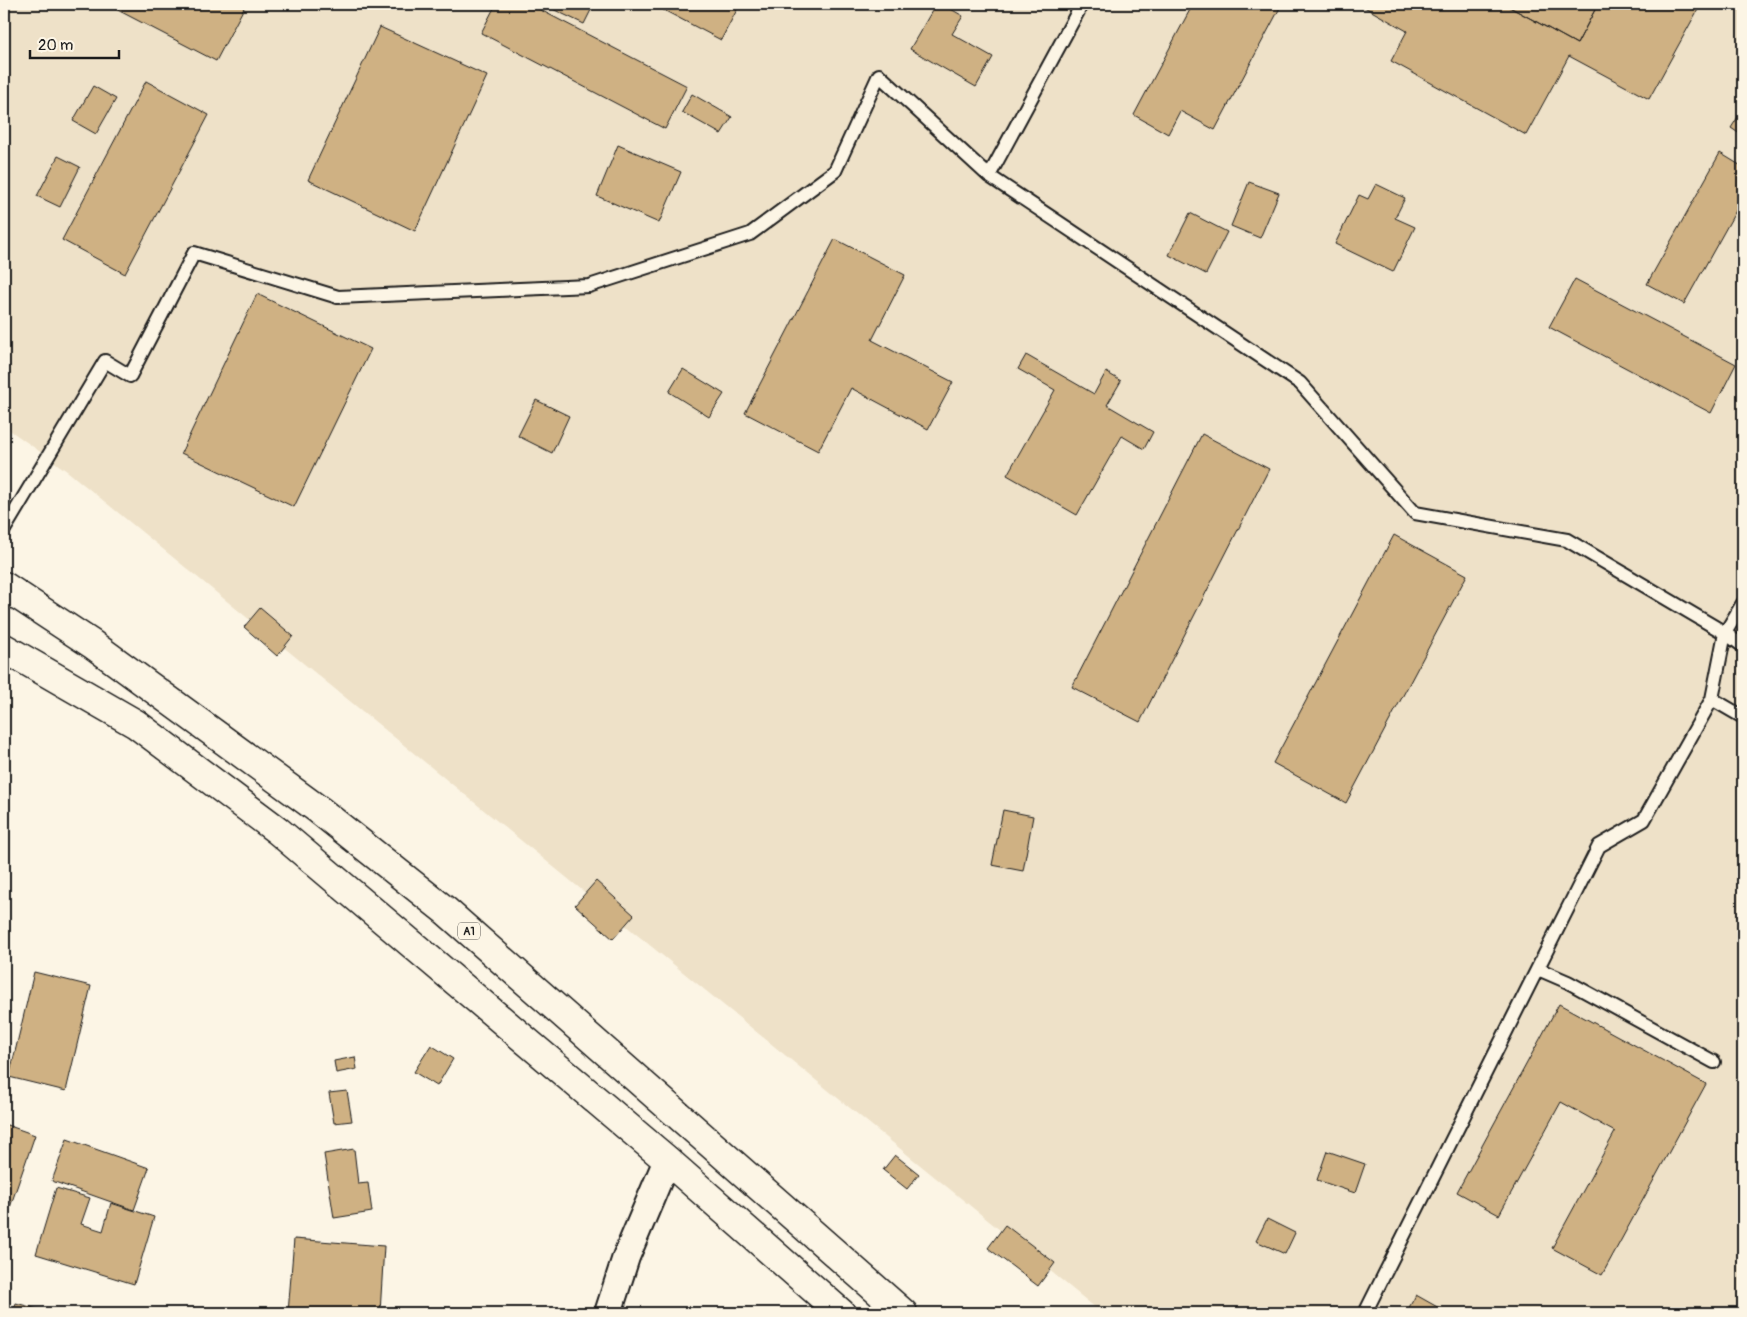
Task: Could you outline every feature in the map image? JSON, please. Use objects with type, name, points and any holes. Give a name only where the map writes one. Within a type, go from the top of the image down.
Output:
[{"type":"highway","name":"A1","points":[[4,586],[92,644],[319,810],[438,905],[903,1313]]},
{"type":"highway","points":[[4,648],[136,724],[277,830],[667,1160],[841,1313]]},
{"type":"street","points":[[608,1313],[626,1257],[667,1160]]},
{"type":"lane","points":[[989,176],[1082,4]]},
{"type":"lane","points":[[4,530],[105,361],[130,376],[194,253],[338,297],[589,286],[750,234],[835,171],[879,75],[989,176],[1300,383],[1415,513],[1567,540],[1725,632],[1743,646]]},
{"type":"lane","points":[[1365,1313],[1599,846],[1644,820],[1712,699],[1725,632],[1743,603]]},
{"type":"lane","points":[[1712,699],[1743,717]]},
{"type":"lane","points":[[1538,969],[1568,982],[1714,1062]]},
{"type":"shaded area","points":[[4,4],[1743,4],[1743,1313],[1102,1313],[67,471],[4,426]]},
{"type":"building","points":[[106,4],[246,4],[216,61]]},
{"type":"building","points":[[496,4],[529,4],[687,86],[665,129],[481,33]]},
{"type":"building","points":[[542,4],[594,4],[584,24]]},
{"type":"building","points":[[652,4],[740,4],[721,40]]},
{"type":"building","points":[[936,4],[942,4],[963,16],[952,34],[993,57],[976,87],[910,49]]},
{"type":"building","points":[[1193,4],[1282,4],[1215,130],[1180,111],[1168,134],[1134,115]]},
{"type":"building","points":[[1359,4],[1504,4],[1577,44],[1598,4],[1701,4],[1649,99],[1569,56],[1526,135],[1391,61],[1407,31]]},
{"type":"building","points":[[1504,4],[1598,4],[1577,44]]},
{"type":"building","points":[[380,27],[487,76],[415,231],[308,180]]},
{"type":"building","points":[[146,81],[209,115],[125,274],[62,240]]},
{"type":"building","points":[[93,86],[116,99],[96,134],[73,121]]},
{"type":"building","points":[[692,94],[732,117],[721,134],[682,112]]},
{"type":"building","points":[[1743,109],[1743,136],[1731,128]]},
{"type":"building","points":[[618,145],[681,172],[659,223],[597,196]]},
{"type":"building","points":[[1720,153],[1743,167],[1743,198],[1684,304],[1647,284]]},
{"type":"building","points":[[58,156],[80,167],[60,207],[37,196]]},
{"type":"building","points":[[1249,182],[1279,193],[1260,238],[1231,226]]},
{"type":"building","points":[[1376,184],[1405,198],[1395,218],[1415,227],[1393,272],[1335,244],[1359,195],[1368,199]]},
{"type":"building","points":[[1190,213],[1227,232],[1206,274],[1169,255]]},
{"type":"building","points":[[835,239],[905,275],[872,340],[953,382],[928,429],[851,388],[818,451],[745,413]]},
{"type":"building","points":[[1575,279],[1736,364],[1711,413],[1549,327]]},
{"type":"building","points":[[257,294],[371,349],[294,507],[181,453]]},
{"type":"building","points":[[1026,355],[1094,394],[1106,372],[1121,381],[1107,405],[1153,432],[1144,449],[1122,436],[1077,515],[1007,475],[1055,390],[1018,369]]},
{"type":"building","points":[[683,369],[724,394],[709,417],[669,392]]},
{"type":"building","points":[[536,400],[569,416],[552,453],[518,436]]},
{"type":"building","points":[[1202,434],[1269,469],[1140,722],[1072,687]]},
{"type":"building","points":[[1394,535],[1467,575],[1346,803],[1273,763]]},
{"type":"building","points":[[260,608],[293,636],[277,656],[244,627]]},
{"type":"building","points":[[1003,810],[1033,816],[1023,871],[992,865]]},
{"type":"building","points":[[596,881],[634,915],[613,939],[575,905]]},
{"type":"building","points":[[34,972],[91,986],[66,1091],[9,1077]]},
{"type":"building","points":[[1559,1004],[1706,1084],[1602,1275],[1552,1248],[1615,1132],[1561,1102],[1499,1215],[1457,1192]]},
{"type":"building","points":[[431,1045],[453,1059],[437,1086],[414,1072]]},
{"type":"building","points":[[355,1057],[357,1069],[336,1073],[334,1061]]},
{"type":"building","points":[[347,1091],[352,1121],[334,1123],[329,1093]]},
{"type":"building","points":[[4,1124],[35,1135],[7,1216],[4,1215]]},
{"type":"building","points":[[67,1139],[149,1168],[134,1210],[52,1181]]},
{"type":"building","points":[[354,1149],[358,1184],[368,1183],[372,1212],[334,1218],[324,1154]]},
{"type":"building","points":[[1327,1151],[1365,1164],[1355,1193],[1317,1180]]},
{"type":"building","points":[[895,1155],[919,1174],[907,1189],[883,1170]]},
{"type":"building","points":[[56,1188],[90,1198],[81,1224],[103,1231],[111,1203],[154,1217],[134,1284],[36,1254]]},
{"type":"building","points":[[1267,1219],[1295,1233],[1285,1254],[1256,1241]]},
{"type":"building","points":[[1005,1225],[1055,1263],[1038,1286],[988,1248]]},
{"type":"building","points":[[294,1239],[384,1246],[380,1313],[288,1313]]},
{"type":"building","points":[[1416,1295],[1448,1313],[1406,1313]]},
{"type":"building","points":[[16,1303],[52,1313],[13,1313]]},
{"type":"building","points":[[195,1309],[210,1313],[193,1313]]}]
